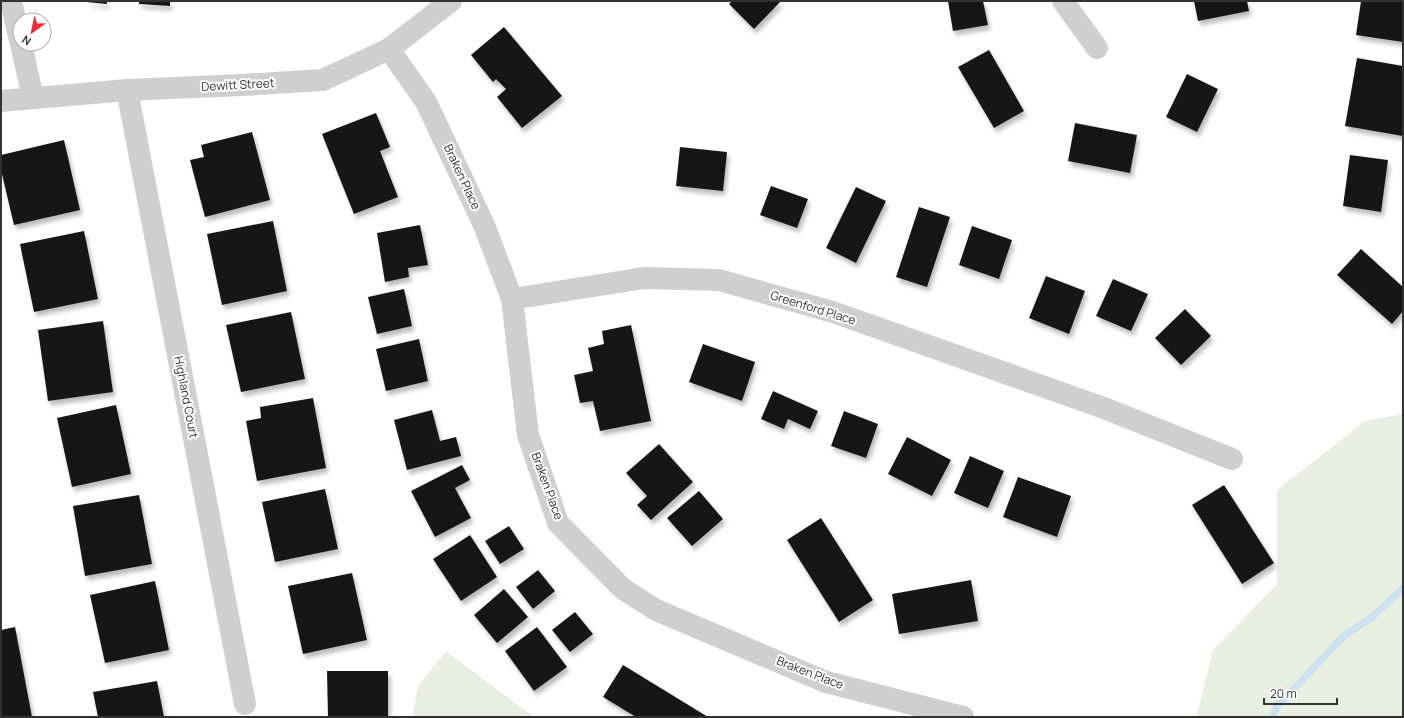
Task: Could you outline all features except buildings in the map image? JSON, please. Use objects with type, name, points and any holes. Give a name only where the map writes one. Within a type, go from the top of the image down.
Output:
[{"type":"street","points":[[11,1],[13,12]]},
{"type":"street","name":"Dewitt Street","points":[[1,101],[127,90],[323,80],[389,49],[452,1]]},
{"type":"street","points":[[1063,1],[1097,48]]},
{"type":"street","name":"Braken Place","points":[[389,49],[426,102],[484,225],[512,299],[528,435],[558,523],[623,589],[656,610],[826,682],[963,717]]},
{"type":"street","points":[[22,52],[33,98]]},
{"type":"street","name":"Highland Court","points":[[127,90],[245,704]]},
{"type":"street","name":"Greenford Place","points":[[512,299],[644,278],[719,280],[833,312],[1104,408],[1232,459]]},
{"type":"green space","points":[[1403,414],[1403,717],[1196,717],[1213,650],[1277,584],[1277,490],[1365,421]]},
{"type":"green space","points":[[446,651],[534,717],[412,717],[418,686]]},
{"type":"waterway","points":[[1272,717],[1277,706],[1345,635],[1371,618],[1403,588]]}]
